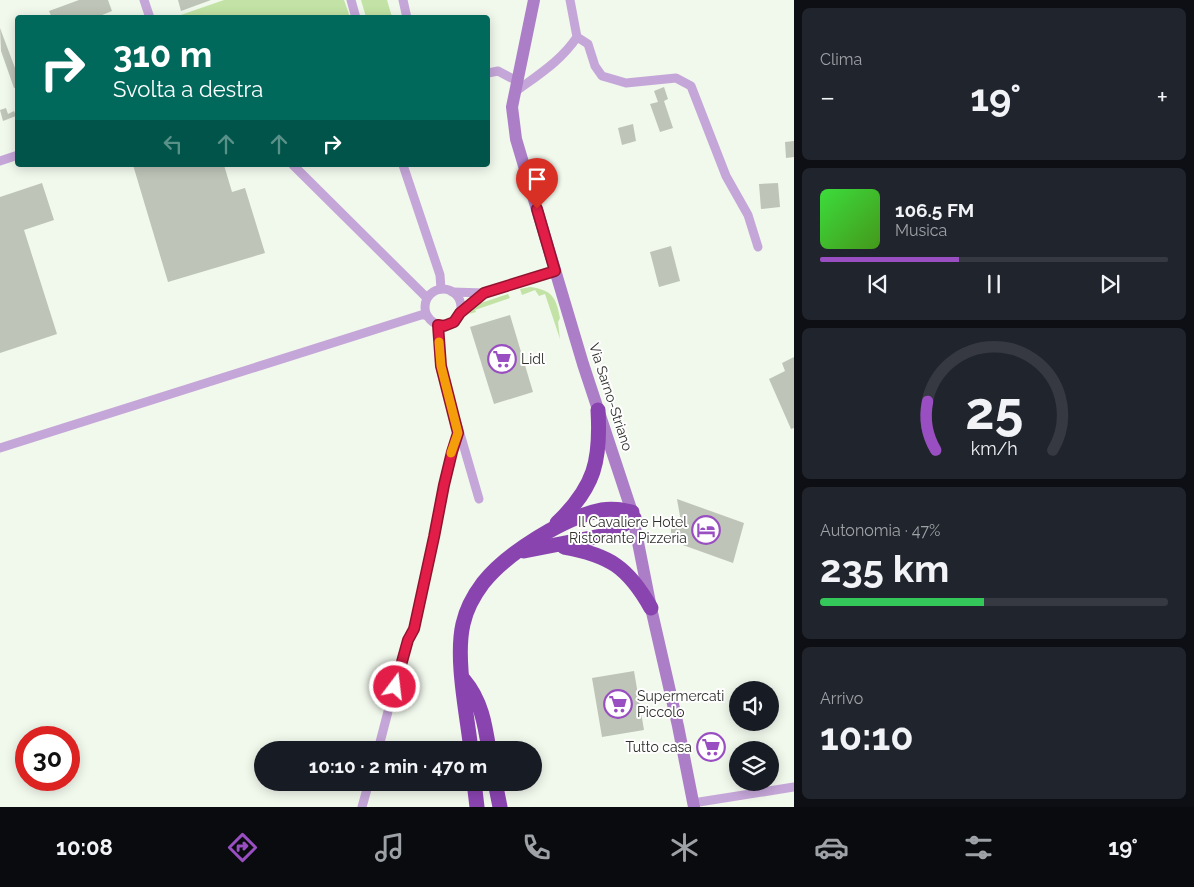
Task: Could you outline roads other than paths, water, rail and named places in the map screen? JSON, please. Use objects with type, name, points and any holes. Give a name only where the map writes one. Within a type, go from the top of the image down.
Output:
[{"type":"highway","points":[[470,741],[462,679],[461,650],[463,625],[470,604],[483,583],[499,566],[548,531],[571,510],[582,495],[591,480],[596,463],[599,429],[598,410]]},
{"type":"highway","points":[[548,531],[581,516],[602,510],[633,515]]},
{"type":"highway","points":[[518,551],[606,535],[633,515]]},
{"type":"highway","points":[[557,545],[603,557],[616,565],[629,575],[642,591],[651,608]]},
{"type":"highway","points":[[462,679],[473,691],[481,710],[487,741]]},
{"type":"highway","points":[[475,791],[478,807]]},
{"type":"highway","points":[[497,791],[500,807]]},
{"type":"main road","name":"Via Sarno-Striano","points":[[534,0],[512,107],[516,139],[598,410],[633,515],[693,805]]},
{"type":"street","points":[[144,0],[149,15]]},
{"type":"street","points":[[351,0],[355,15]]},
{"type":"street","points":[[403,0],[406,15]]},
{"type":"street","points":[[490,73],[498,71],[516,86],[553,65],[569,49],[577,37],[570,0]]},
{"type":"street","points":[[577,37],[588,44],[595,66],[602,76],[626,83],[676,78],[691,86],[726,176],[748,216],[758,247]]},
{"type":"street","points":[[0,161],[15,156]]},
{"type":"street","points":[[295,167],[427,298]]},
{"type":"street","points":[[404,167],[440,275],[441,289]]},
{"type":"street","points":[[484,293],[449,325],[438,325],[426,315],[425,304],[427,298],[441,289],[452,292],[484,293],[555,271]]},
{"type":"street","points":[[452,292],[460,301],[460,313]]},
{"type":"street","points":[[0,448],[420,315],[426,315]]},
{"type":"street","points":[[438,325],[441,366],[458,433],[479,498]]},
{"type":"street","points":[[380,741],[404,654],[414,629],[444,485],[458,433]]},
{"type":"street","points":[[693,805],[794,787]]},
{"type":"street","points":[[362,807],[366,791]]},
{"type":"place","name":"Lidl","points":[[502,359]]},
{"type":"place","name":"Il Cavaliere Hotel Ristorante Pizzeria","points":[[706,530]]},
{"type":"place","name":"Supermercati Piccolo","points":[[618,704]]},
{"type":"place","name":"Tutto casa","points":[[711,747]]}]
